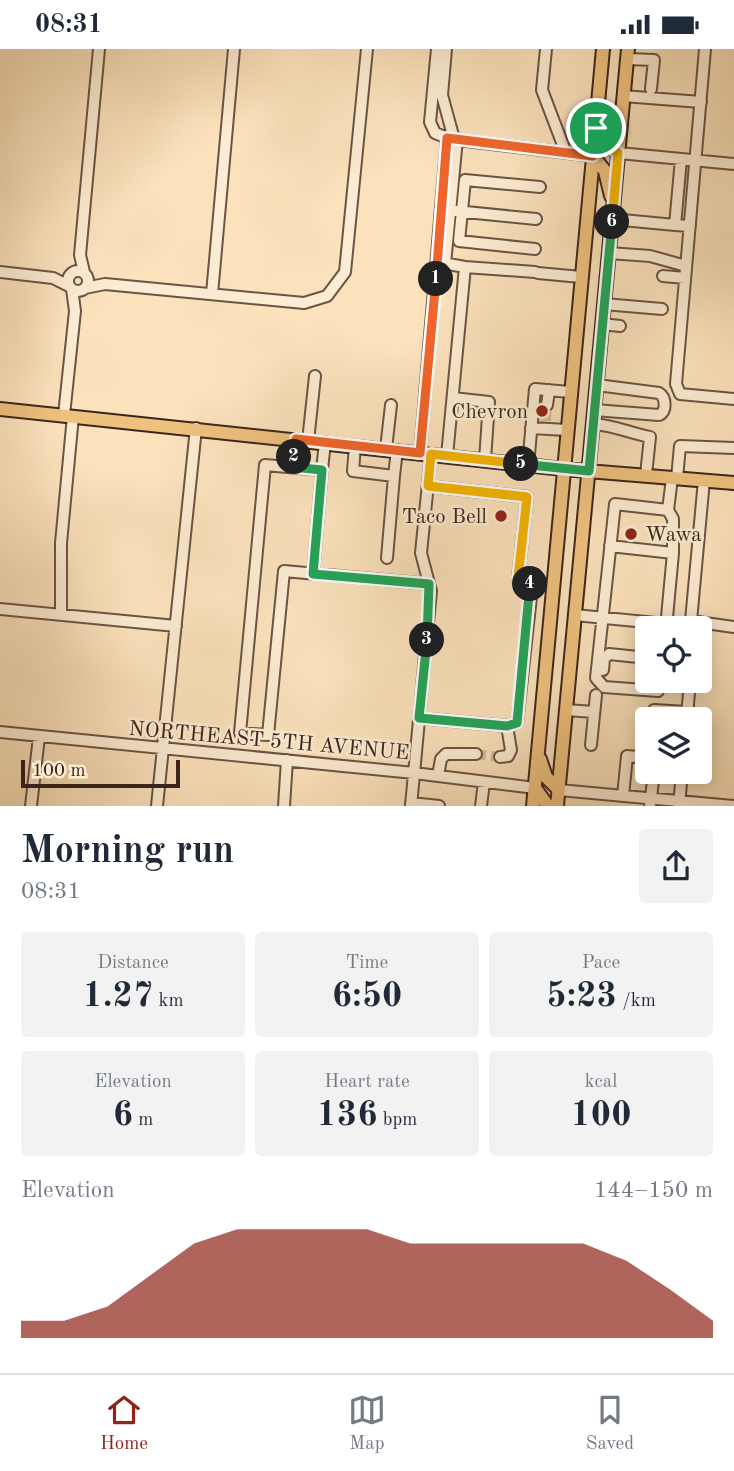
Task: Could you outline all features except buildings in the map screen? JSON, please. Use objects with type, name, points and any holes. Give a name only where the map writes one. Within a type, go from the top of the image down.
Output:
[{"type":"main road","points":[[533,806],[603,49]]},
{"type":"main road","points":[[557,806],[627,54]]},
{"type":"main road","points":[[596,128],[605,144],[618,153]]},
{"type":"main road","points":[[593,156],[606,171],[613,213]]},
{"type":"main road","points":[[0,409],[528,465],[734,483]]},
{"type":"main road","points":[[538,752],[546,778],[559,790]]},
{"type":"main road","points":[[534,788],[548,806]]},
{"type":"street","points":[[61,614],[61,543],[75,311],[99,49]]},
{"type":"street","points":[[212,294],[234,49]]},
{"type":"street","points":[[0,272],[53,278],[77,288],[105,284],[304,303],[327,296],[345,272],[367,49]]},
{"type":"street","points":[[437,49],[430,122],[435,133],[452,139],[593,156]]},
{"type":"street","points":[[446,49],[442,95],[452,139],[459,241],[535,249]]},
{"type":"street","points":[[546,49],[542,90],[566,153]]},
{"type":"street","points":[[705,49],[676,384],[680,394],[734,399]]},
{"type":"street","points":[[627,54],[654,60],[651,89]]},
{"type":"street","points":[[624,96],[701,102]]},
{"type":"street","points":[[439,806],[411,804],[429,584],[421,553],[428,486],[426,453],[452,139]]},
{"type":"street","points":[[618,153],[734,163]]},
{"type":"street","points":[[675,225],[681,159]]},
{"type":"street","points":[[441,263],[465,180],[540,187]]},
{"type":"street","points":[[456,211],[536,219]]},
{"type":"street","points":[[613,213],[690,226]]},
{"type":"street","points":[[609,253],[650,256],[685,272]]},
{"type":"street","points":[[441,263],[581,277]]},
{"type":"street","points":[[447,456],[465,267]]},
{"type":"street","points":[[663,276],[685,272]]},
{"type":"street","points":[[77,288],[79,273]]},
{"type":"street","points":[[53,278],[79,273],[105,284]]},
{"type":"street","points":[[604,304],[662,309]]},
{"type":"street","points":[[602,324],[620,326]]},
{"type":"street","points":[[293,467],[302,440],[315,376]]},
{"type":"street","points":[[594,410],[659,415],[664,408],[663,395],[659,393],[597,385]]},
{"type":"street","points":[[528,465],[539,425],[535,389],[570,392]]},
{"type":"street","points":[[543,405],[544,390]]},
{"type":"street","points":[[453,398],[489,402],[485,460]]},
{"type":"street","points":[[387,558],[394,476],[391,405]]},
{"type":"street","points":[[593,424],[612,425],[621,432],[650,437],[646,475]]},
{"type":"street","points":[[539,425],[566,431]]},
{"type":"street","points":[[157,806],[196,428]]},
{"type":"street","points":[[313,574],[325,442]]},
{"type":"street","points":[[355,446],[353,471],[394,476]]},
{"type":"street","points":[[667,616],[673,553],[673,519],[668,510],[680,446],[734,448]]},
{"type":"street","points":[[322,470],[265,465],[240,733],[268,735],[284,571],[429,584]]},
{"type":"street","points":[[691,616],[704,480]]},
{"type":"street","points":[[419,718],[507,726],[517,723],[531,588],[528,580],[518,578],[527,497],[428,486]]},
{"type":"street","points":[[635,689],[604,687],[596,678],[615,504],[668,510]]},
{"type":"street","points":[[610,546],[673,553]]},
{"type":"street","points":[[670,594],[693,596]]},
{"type":"street","points":[[0,608],[176,626]]},
{"type":"street","points":[[575,615],[635,622]]},
{"type":"street","points":[[712,624],[734,627]]},
{"type":"street","points":[[599,647],[635,651]]},
{"type":"street","points":[[635,657],[609,654],[604,659],[602,675],[606,681],[635,683]]},
{"type":"street","points":[[591,745],[596,695]]},
{"type":"street","points":[[566,710],[594,712]]},
{"type":"street","points":[[500,757],[508,755],[512,750],[507,726]]},
{"type":"street","name":"NORTHEAST 5TH AVENUE","points":[[0,732],[414,773],[534,788]]},
{"type":"street","points":[[32,806],[39,737]]},
{"type":"street","points":[[438,776],[441,759],[446,754],[476,754]]},
{"type":"street","points":[[623,796],[627,756],[635,757]]},
{"type":"street","points":[[284,806],[287,760]]},
{"type":"street","points":[[481,806],[484,782]]},
{"type":"street","points":[[651,802],[653,784]]},
{"type":"street","points":[[679,803],[681,784]]},
{"type":"street","points":[[559,790],[623,796],[651,802],[733,806]]},
{"type":"street","points":[[587,806],[588,793]]},
{"type":"tunnel","points":[[546,421],[547,405]]},
{"type":"tunnel","points":[[476,754],[500,757]]},
{"type":"place","name":"Chevron","points":[[542,411]]},
{"type":"place","name":"Taco Bell","points":[[501,516]]},
{"type":"place","name":"Wawa","points":[[631,534]]},
{"type":"route","points":[[596,128],[605,144],[618,153],[589,471],[431,454],[428,486],[527,497],[518,578],[528,580],[531,588],[517,723],[507,726],[419,718],[431,591],[429,584],[313,574],[322,470],[293,467],[296,439],[420,453],[447,138],[593,156],[596,128]]}]
